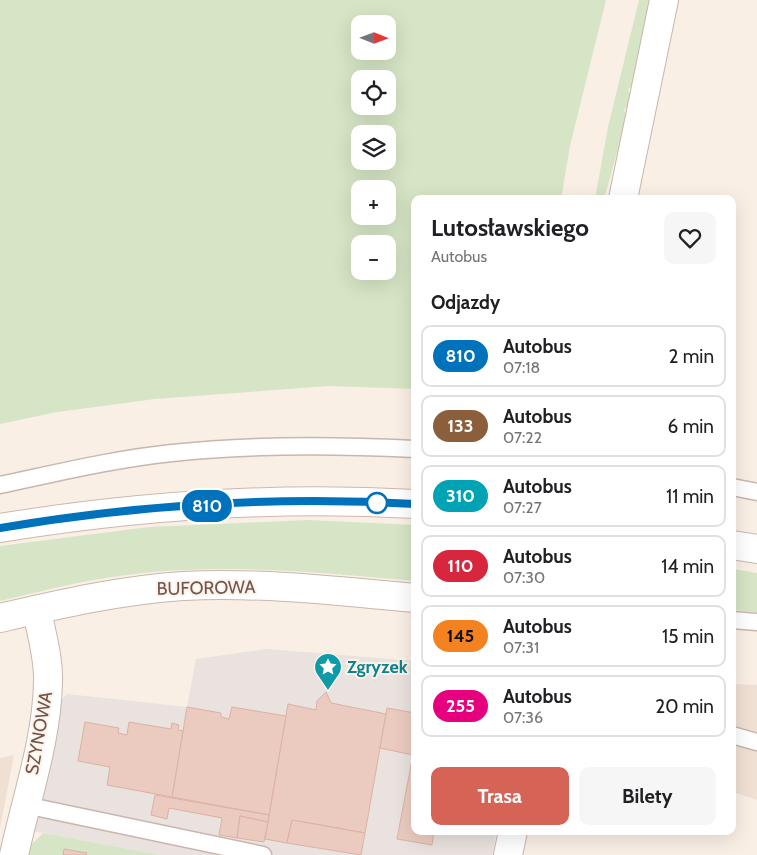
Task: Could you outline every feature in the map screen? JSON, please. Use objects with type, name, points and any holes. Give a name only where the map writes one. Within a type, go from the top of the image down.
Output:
[{"type":"street","points":[[624,195],[664,0]]},
{"type":"street","points":[[0,528],[97,514],[195,506],[270,502],[411,504]]},
{"type":"street","points":[[736,546],[757,549]]},
{"type":"street","name":"BUFOROWA","points":[[0,618],[148,589],[213,585],[411,598]]},
{"type":"street","name":"SZYNOWA","points":[[14,855],[40,741],[48,693],[48,668],[37,610]]},
{"type":"street","points":[[508,855],[512,835]]},
{"type":"lane","points":[[0,485],[81,468],[171,453],[267,445],[411,449]]},
{"type":"lane","points":[[736,488],[757,492]]},
{"type":"lane","points":[[736,620],[757,622]]},
{"type":"lane","points":[[736,736],[757,742]]},
{"type":"lane","points":[[25,805],[263,855]]},
{"type":"shaded area","points":[[267,649],[411,661],[411,835],[496,835],[492,855],[160,855],[33,831],[56,706],[67,694],[187,707],[196,659]]},
{"type":"shaded area","points":[[736,684],[757,685],[757,800],[736,793]]},
{"type":"shaded area","points":[[14,755],[0,828],[0,758]]},
{"type":"green space","points":[[0,0],[606,0],[570,146],[562,195],[411,195],[411,389],[328,386],[155,399],[57,412],[0,424]]},
{"type":"green space","points":[[639,0],[650,0],[633,88],[629,88],[628,92],[632,93],[629,108],[625,108],[624,112],[628,113],[605,195],[596,195],[608,127]]},
{"type":"green space","points":[[308,520],[411,525],[411,581],[267,570],[193,570],[104,578],[0,601],[0,546],[149,527]]},
{"type":"green space","points":[[736,570],[757,573],[757,612],[736,610]]},
{"type":"green space","points":[[43,833],[160,855],[29,855],[31,845]]},
{"type":"building","points":[[326,692],[331,703],[386,714],[365,833],[292,820],[287,843],[265,839],[288,704],[316,710],[317,701]]},
{"type":"building","points":[[187,707],[221,713],[221,717],[229,719],[232,707],[286,716],[269,815],[172,797]]},
{"type":"building","points":[[387,708],[411,712],[411,755],[380,748]]},
{"type":"building","points":[[85,722],[119,728],[118,733],[127,735],[129,722],[171,729],[172,723],[179,725],[178,730],[183,731],[172,797],[107,785],[110,767],[78,761]]},
{"type":"building","points":[[411,766],[411,835],[433,835],[432,845],[397,839]]},
{"type":"building","points":[[155,795],[269,815],[268,822],[240,816],[237,838],[219,835],[222,818],[169,808],[167,819],[151,815]]},
{"type":"building","points":[[240,816],[268,822],[264,842],[237,838]]},
{"type":"building","points":[[292,820],[365,833],[361,855],[287,843]]},
{"type":"building","points":[[64,849],[87,853],[86,855],[63,855]]},
{"type":"bus line","name":"810","points":[[0,528],[97,514],[270,502],[411,504]]},
{"type":"place","name":"Zgryzek","points":[[328,691]]}]
